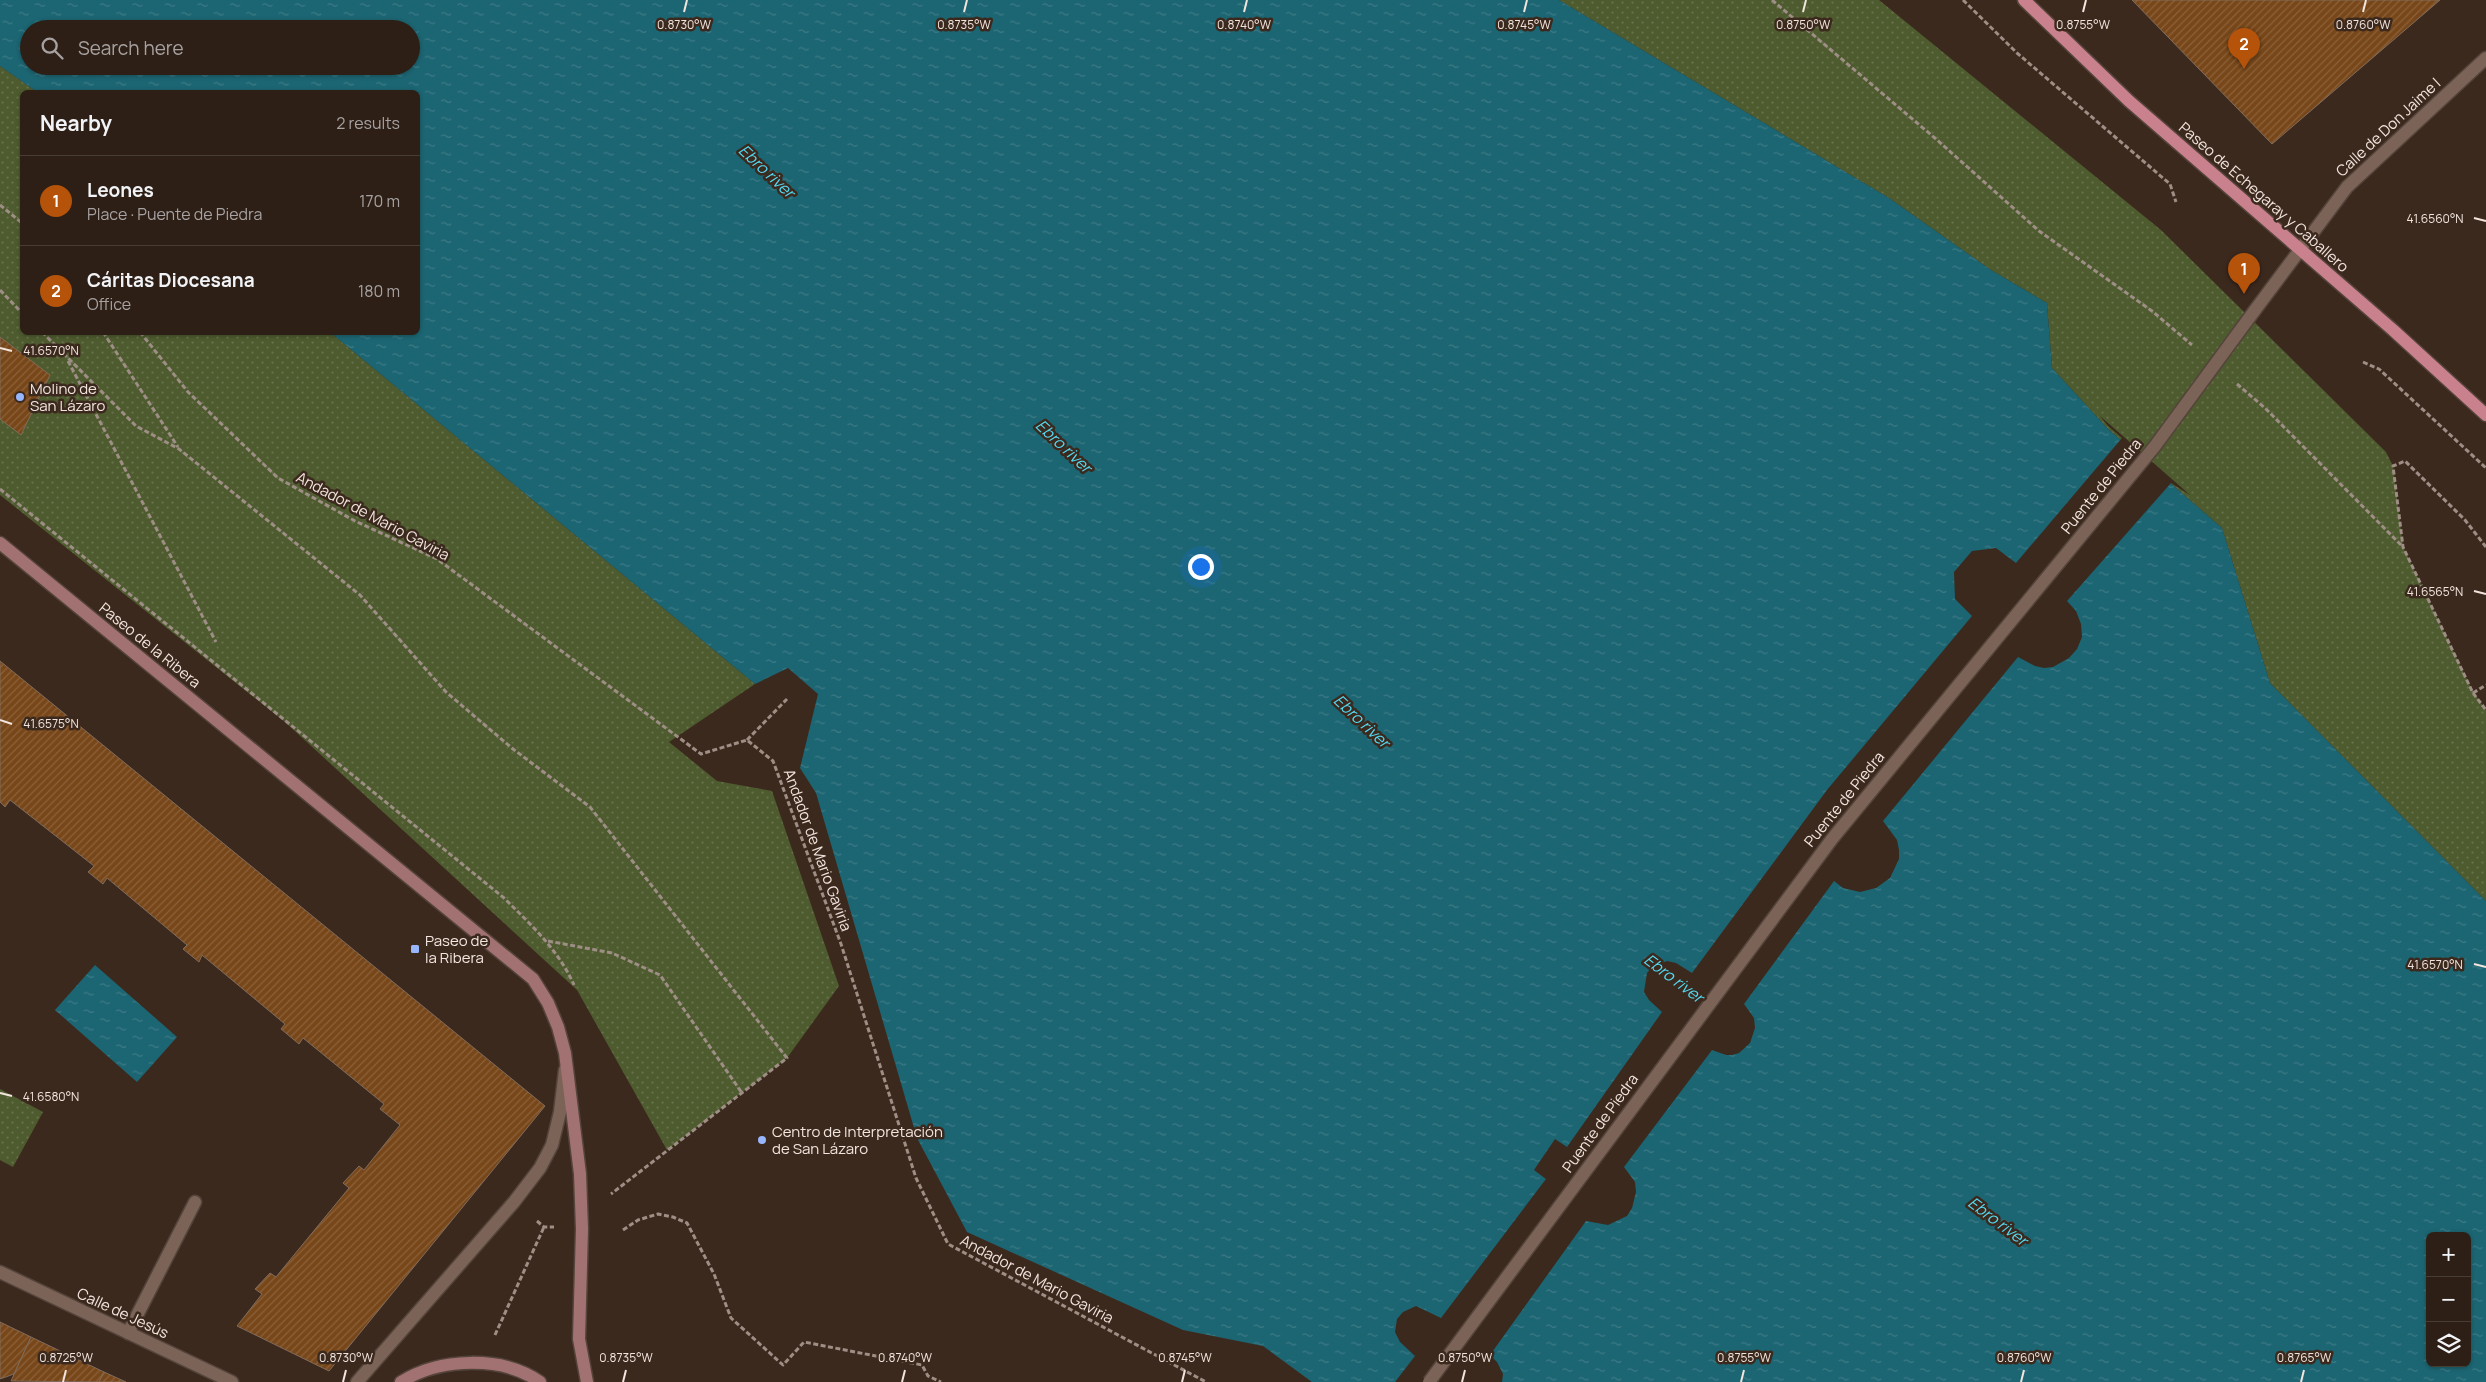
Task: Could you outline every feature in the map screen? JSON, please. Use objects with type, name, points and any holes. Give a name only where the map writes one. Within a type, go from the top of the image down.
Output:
[{"type":"main road","name":"Paseo de Echegaray y Caballero","points":[[2024,0],[2129,101],[2301,250],[2486,415]]},
{"type":"main road","name":"Paseo de la Ribera","points":[[0,543],[533,979],[548,1003],[558,1027],[580,1174],[582,1229],[579,1339],[587,1382]]},
{"type":"main road","points":[[401,1382],[426,1371],[453,1364],[488,1364],[511,1369],[540,1382]]},
{"type":"street","name":"Calle de Don Jaime I","points":[[2301,250],[2347,187],[2486,58]]},
{"type":"street","name":"Puente de Piedra","points":[[1429,1382],[1832,839],[2155,446],[2301,250]]},
{"type":"street","name":"Paseo de la Ribera","points":[[358,1382],[514,1202],[540,1168],[552,1144],[560,1112],[565,1065]]},
{"type":"street","points":[[128,1334],[195,1202]]},
{"type":"street","name":"Calle de Jesús","points":[[0,1272],[232,1382]]},
{"type":"path","points":[[1772,0],[1936,139],[2038,231],[2152,311],[2197,350]]},
{"type":"path","points":[[1962,0],[2017,53],[2170,184],[2176,202]]},
{"type":"path","points":[[0,205],[20,220]]},
{"type":"path","points":[[0,290],[20,311]]},
{"type":"path","points":[[45,335],[136,426],[180,449],[360,595],[446,692],[514,749],[590,806],[787,1058],[606,1198]]},
{"type":"path","points":[[105,335],[180,449]]},
{"type":"path","name":"Andador de Mario Gaviria","points":[[142,335],[188,392],[278,478],[355,521],[437,559],[702,754],[747,740],[773,761],[841,944],[916,1178],[948,1244],[1206,1382]]},
{"type":"path","points":[[66,356],[216,642]]},
{"type":"path","points":[[2363,362],[2379,369],[2486,468]]},
{"type":"path","points":[[2235,382],[2265,408],[2403,547]]},
{"type":"path","points":[[2486,547],[2465,520],[2405,461],[2393,466],[2403,547],[2473,692],[2486,710]]},
{"type":"path","points":[[2473,692],[2486,685]]},
{"type":"path","points":[[747,740],[787,699]]},
{"type":"path","points":[[547,940],[612,953],[660,975],[742,1094]]},
{"type":"path","points":[[624,1230],[638,1220],[658,1214],[673,1217],[687,1223],[714,1274],[731,1318],[784,1365],[804,1342],[922,1365],[928,1376],[941,1382]]},
{"type":"path","points":[[493,1338],[544,1227]]},
{"type":"green space","points":[[1559,0],[1879,0],[2161,230],[2386,452],[2393,466],[2403,547],[2473,692],[2486,710],[2486,901],[2270,683],[2222,528],[2108,429],[2052,368],[2047,303],[1991,270],[1889,198]]},
{"type":"green space","points":[[0,66],[34,90],[20,90],[20,335],[333,335],[755,684],[669,742],[717,781],[772,791],[839,986],[787,1058],[667,1150],[577,990],[285,722],[0,495]]},
{"type":"green space","points":[[0,1089],[43,1112],[13,1167],[0,1160]]},
{"type":"water","name":"Ebro river","points":[[0,0],[1559,0],[1889,198],[1991,270],[2047,303],[2052,368],[2108,429],[2222,528],[2270,683],[2486,901],[2486,1382],[1312,1382],[1263,1346],[1183,1330],[967,1232],[917,1138],[816,793],[800,768],[818,694],[788,668],[755,684],[333,335],[420,335],[420,90],[34,90],[0,66]]},
{"type":"water","points":[[95,965],[177,1037],[137,1082],[55,1010]]},
{"type":"pier","points":[[2100,416],[2190,495],[2171,483],[2067,601],[2076,611],[2081,624],[2082,637],[2077,649],[2069,658],[2053,667],[2044,668],[2035,666],[2018,657],[1883,821],[1897,840],[1899,850],[1899,859],[1890,878],[1876,888],[1860,892],[1843,888],[1834,881],[1744,1004],[1754,1018],[1755,1028],[1750,1043],[1739,1053],[1732,1055],[1712,1050],[1624,1167],[1635,1182],[1636,1192],[1632,1208],[1627,1216],[1608,1225],[1586,1221],[1490,1355],[1497,1362],[1503,1374],[1502,1382],[1395,1382],[1415,1356],[1400,1342],[1395,1332],[1397,1319],[1403,1312],[1416,1306],[1441,1318],[1546,1179],[1534,1170],[1555,1139],[1567,1147],[1662,1012],[1649,1000],[1644,992],[1647,973],[1652,967],[1667,961],[1676,963],[1692,973],[1827,790],[1972,616],[1955,599],[1954,572],[1972,551],[1996,548],[2016,563],[2122,438]]},
{"type":"building","points":[[2132,0],[2440,0],[2272,144]]},
{"type":"building","name":"Molino de San Lázaro","points":[[0,337],[50,375],[21,435],[0,419]]},
{"type":"building","points":[[0,661],[545,1106],[329,1371],[237,1326],[262,1294],[255,1289],[270,1273],[276,1277],[349,1188],[343,1183],[359,1166],[364,1170],[400,1125],[380,1109],[384,1104],[303,1038],[299,1044],[281,1029],[285,1024],[202,955],[199,962],[183,949],[187,945],[107,878],[103,884],[88,872],[94,866],[10,800],[5,807],[0,802]]},
{"type":"building","points":[[0,1322],[31,1337],[14,1374],[0,1379]]},
{"type":"building","points":[[31,1337],[104,1372],[99,1382],[11,1381]]},
{"type":"building","points":[[104,1372],[126,1382],[99,1382]]},
{"type":"place","name":"Cáritas Diocesana","points":[[2244,69]]},
{"type":"place","name":"Leones","points":[[2244,294]]},
{"type":"place","name":"Molino de San Lázaro","points":[[20,397]]},
{"type":"place","name":"Paseo de la Ribera","points":[[415,949]]},
{"type":"place","name":"Centro de Interpretación de San Lázaro","points":[[762,1140]]}]
